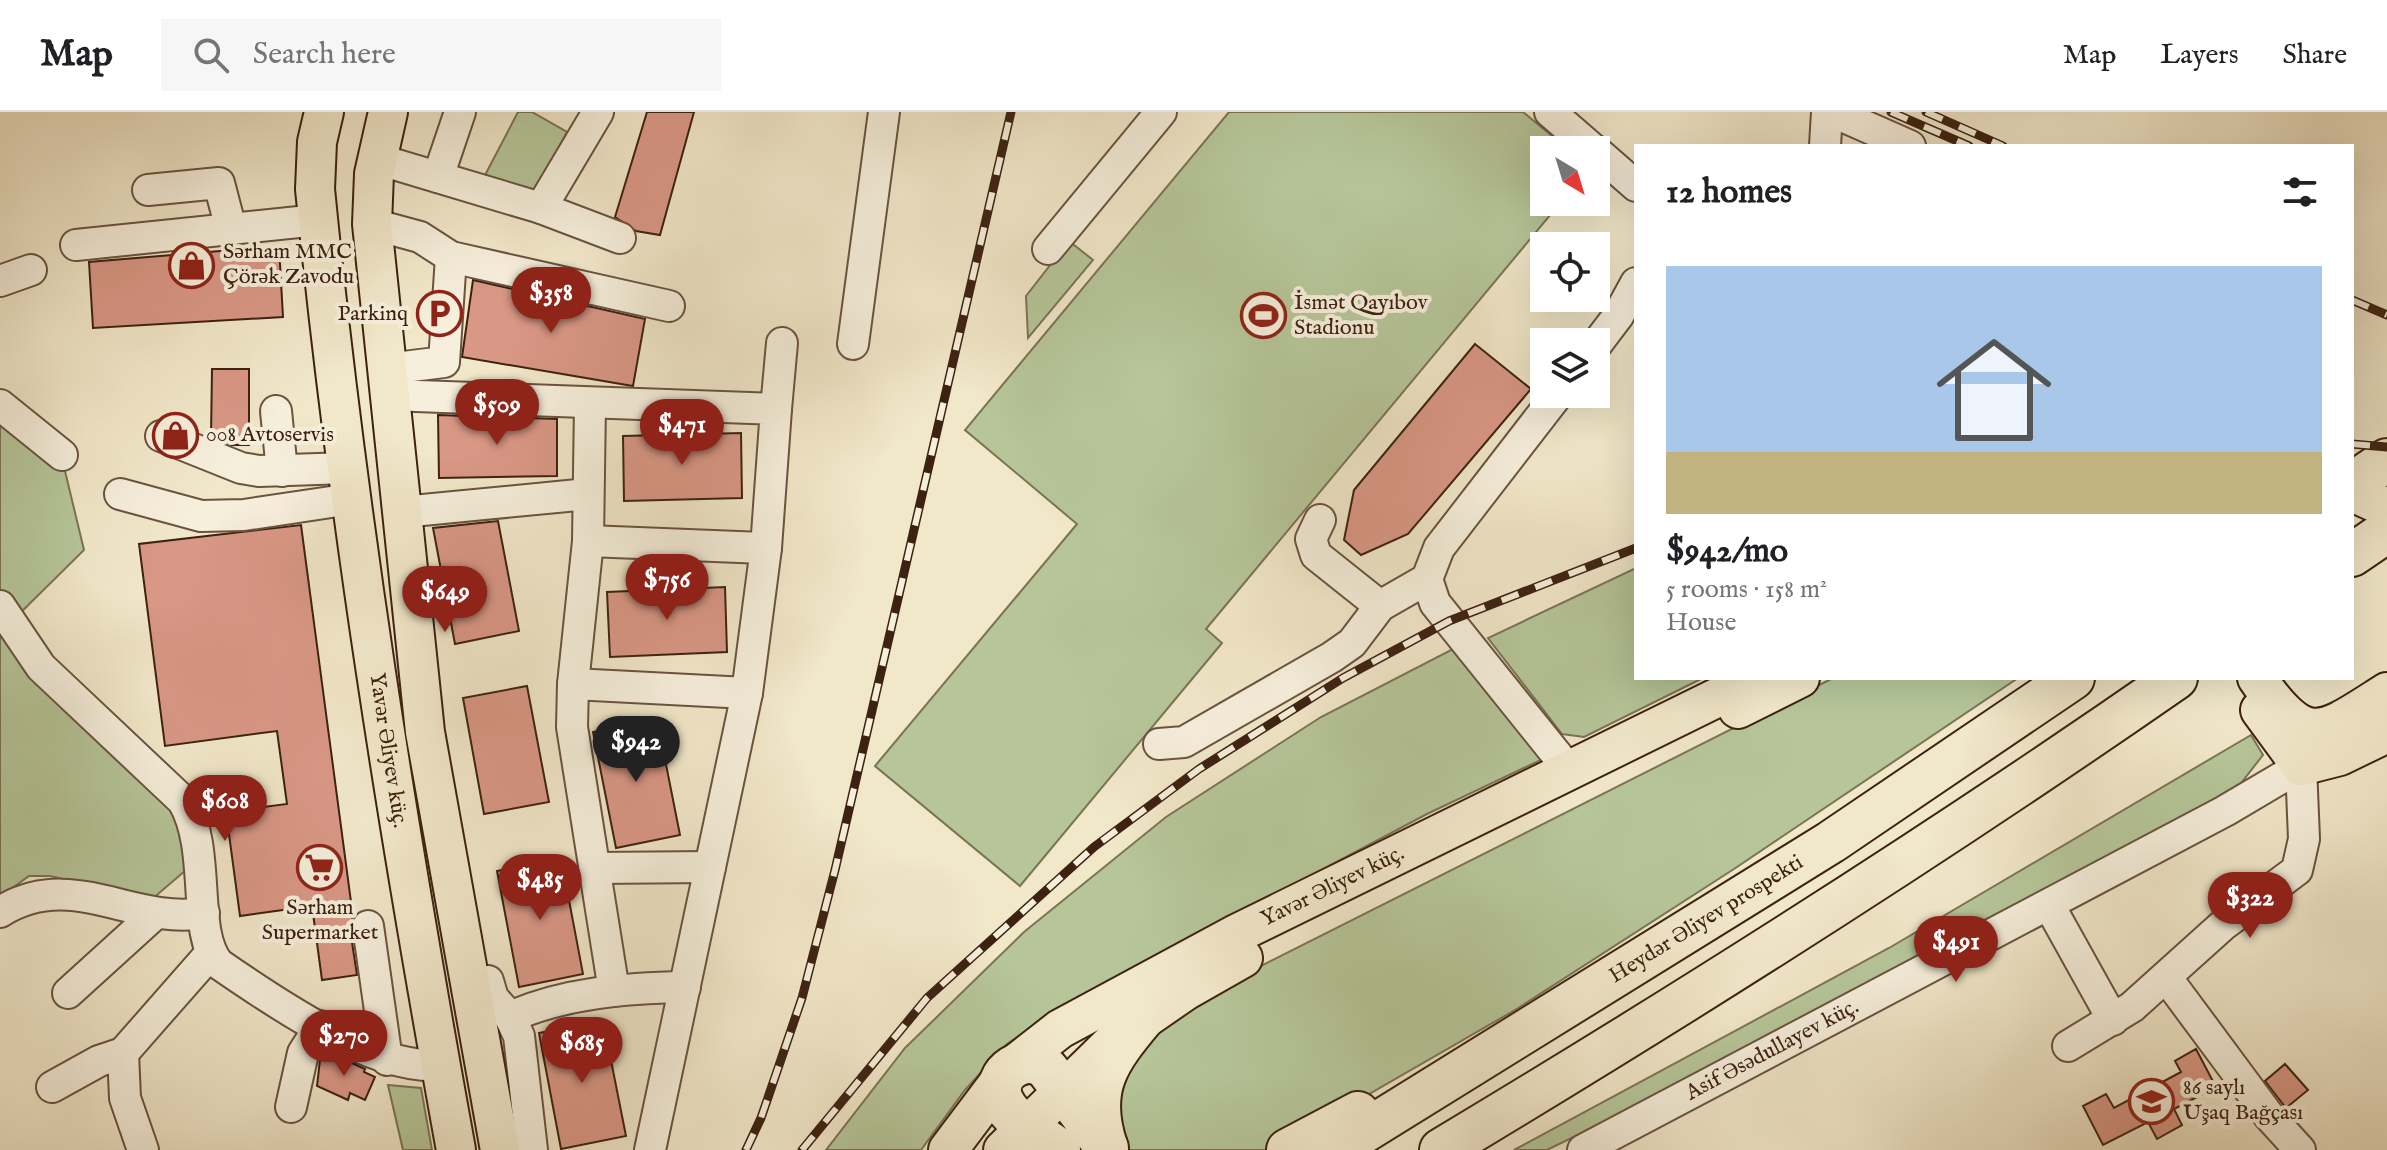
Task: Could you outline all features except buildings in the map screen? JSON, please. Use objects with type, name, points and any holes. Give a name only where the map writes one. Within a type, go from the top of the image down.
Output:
[{"type":"highway","points":[[2354,483],[2387,460]]},
{"type":"highway","points":[[2354,554],[2387,531]]},
{"type":"highway","name":"Heydər Əliyev prospekti","points":[[1334,1150],[1831,842],[2070,680]]},
{"type":"highway","points":[[1441,1150],[1719,981],[2053,764],[2173,680]]},
{"type":"highway","points":[[1288,1150],[1613,977]]},
{"type":"highway","points":[[1108,1149],[1098,1121],[1099,1090],[1110,1062],[1144,1017]]},
{"type":"highway","points":[[1030,1142],[1001,1095],[1000,1088],[1009,1069],[1020,1062],[1035,1061],[1064,1090],[1108,1149]]},
{"type":"main road","name":"Yavər Əliyev küç.","points":[[324,112],[315,166],[318,220],[349,483],[385,741],[456,1150]]},
{"type":"main road","name":"Yavər Əliyev küç.","points":[[388,112],[377,159],[372,224],[425,732],[500,1150]]},
{"type":"main road","points":[[2354,493],[2387,508]]},
{"type":"main road","name":"Yavər Əliyev küç.","points":[[948,1150],[1009,1069],[1060,1029],[1180,962],[1753,680]]},
{"type":"main road","name":"Yavər Əliyev küç.","points":[[1030,1142],[1064,1090],[1091,1061],[1144,1017],[1231,964],[1796,680]]},
{"type":"main road","points":[[2239,680],[2301,766]]},
{"type":"main road","points":[[2259,680],[2290,720],[2314,729],[2337,723],[2387,692]]},
{"type":"main road","points":[[2301,766],[2387,712]]},
{"type":"main road","points":[[2301,766],[2340,756],[2387,733]]},
{"type":"street","points":[[438,177],[460,112]]},
{"type":"street","points":[[541,208],[598,112]]},
{"type":"street","points":[[853,344],[884,112]]},
{"type":"street","points":[[1048,249],[1161,112]]},
{"type":"street","points":[[1550,112],[1578,136]]},
{"type":"street","points":[[1825,144],[1830,112],[1905,144]]},
{"type":"street","points":[[377,159],[541,208],[620,238]]},
{"type":"street","points":[[1610,164],[1634,184]]},
{"type":"street","points":[[148,190],[219,183],[231,229]]},
{"type":"street","points":[[76,245],[318,220]]},
{"type":"street","points":[[372,224],[420,237],[451,257],[669,306]]},
{"type":"street","points":[[388,382],[444,362],[451,257]]},
{"type":"street","points":[[0,281],[31,270]]},
{"type":"street","points":[[1609,328],[1634,287]]},
{"type":"street","points":[[650,1150],[747,693],[766,548],[782,343]]},
{"type":"street","points":[[388,382],[590,404],[776,409]]},
{"type":"street","points":[[590,404],[588,541],[573,684],[572,727],[614,991]]},
{"type":"street","points":[[0,405],[62,455]]},
{"type":"street","points":[[1159,744],[1184,742],[1332,657],[1352,643],[1380,606],[1427,579],[1439,548],[1547,408]]},
{"type":"street","points":[[276,411],[282,471]]},
{"type":"street","points":[[161,436],[241,468],[282,471],[349,483]]},
{"type":"street","points":[[120,494],[201,516],[244,515],[349,483]]},
{"type":"street","points":[[402,512],[588,494]]},
{"type":"street","points":[[1320,520],[1311,539],[1316,555],[1380,606]]},
{"type":"street","points":[[588,541],[766,548]]},
{"type":"street","points":[[1427,579],[1435,603],[1569,770]]},
{"type":"street","points":[[0,606],[41,667],[183,801],[196,830],[210,954],[227,969],[320,1026],[387,1060],[414,1065],[441,1065]]},
{"type":"street","points":[[573,684],[747,693]]},
{"type":"street","points":[[2068,1046],[2113,1020],[2222,926],[2297,870],[2304,839],[2301,766]]},
{"type":"street","name":"Asif Əsədullayev küç.","points":[[1583,1150],[2049,905],[2249,798],[2301,766]]},
{"type":"street","points":[[595,868],[710,867]]},
{"type":"street","points":[[0,912],[40,896],[70,893],[155,914],[180,917],[204,913]]},
{"type":"street","points":[[2049,905],[2113,1020]]},
{"type":"street","points":[[68,993],[155,914]]},
{"type":"street","points":[[368,926],[387,1060]]},
{"type":"street","points":[[52,1087],[99,1061],[123,1053],[210,954]]},
{"type":"street","points":[[2166,977],[2269,1116],[2300,1150]]},
{"type":"street","points":[[488,981],[493,998],[510,1017],[519,1036],[532,1150]]},
{"type":"street","points":[[510,1017],[535,1006],[614,991],[685,987]]},
{"type":"street","points":[[291,1107],[303,1053],[320,1026]]},
{"type":"street","points":[[123,1053],[125,1098],[143,1150]]},
{"type":"green space","points":[[518,112],[532,112],[567,132],[535,195],[483,179]]},
{"type":"green space","name":"İsmət Qayıbov Stadionu","points":[[1229,112],[1523,112],[1552,136],[1530,136],[1530,216],[1549,216],[1536,232],[1530,232],[1530,239],[1206,629],[1222,643],[1020,886],[875,766],[1077,524],[965,430]]},
{"type":"green space","points":[[1069,241],[1093,260],[1028,338],[1026,296]]},
{"type":"green space","points":[[0,417],[65,471],[84,550],[0,633]]},
{"type":"green space","points":[[1634,569],[1634,680],[1699,680],[1584,737],[1562,734],[1488,638]]},
{"type":"green space","points":[[0,635],[35,683],[127,762],[184,823],[186,870],[151,900],[50,876],[29,876],[0,897]]},
{"type":"green space","points":[[1453,649],[1547,757],[1427,814],[1057,1010],[1007,1044],[965,1090],[921,1150],[826,1150],[905,1048],[1024,932],[1166,817],[1321,717]]},
{"type":"green space","points":[[1829,680],[2015,680],[1734,869],[1515,1010],[1272,1150],[1119,1150],[1107,1091],[1130,1048],[1227,983]]},
{"type":"green space","points":[[2251,735],[2263,755],[2231,796],[1600,1124],[1547,1150],[1514,1150],[1889,948]]},
{"type":"green space","points":[[388,1085],[421,1088],[432,1150],[403,1150]]},
{"type":"railway","points":[[746,1150],[761,1118],[802,998],[835,870],[1011,112]]},
{"type":"railway","points":[[1891,112],[1964,144]]},
{"type":"railway","points":[[1926,112],[1998,144]]},
{"type":"railway","points":[[2354,301],[2387,315]]},
{"type":"railway","points":[[2354,444],[2387,447]]},
{"type":"railway","points":[[802,1150],[927,998],[1094,847],[1199,769],[1343,678],[1449,621],[1634,549]]},
{"type":"place","name":"Sərham MMC Çörək Zavodu","points":[[192,265]]},
{"type":"place","name":"Parkinq","points":[[439,314]]},
{"type":"place","name":"İsmət Qayıbov Stadionu","points":[[1263,316]]},
{"type":"place","name":"008 Avtoservis","points":[[175,435]]},
{"type":"place","name":"Sərham Supermarket","points":[[320,867]]},
{"type":"place","name":"86 saylı Uşaq Bağçası","points":[[2152,1101]]}]
